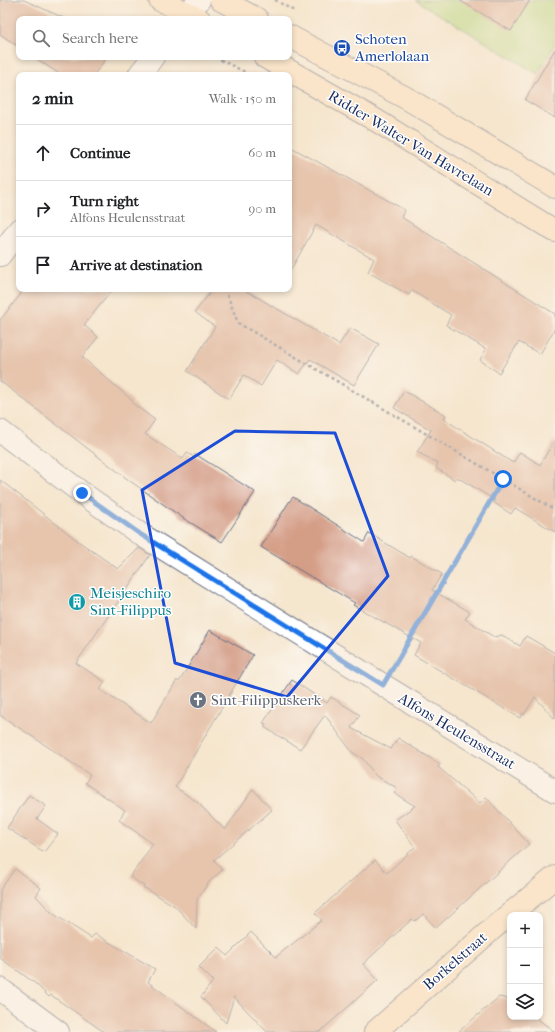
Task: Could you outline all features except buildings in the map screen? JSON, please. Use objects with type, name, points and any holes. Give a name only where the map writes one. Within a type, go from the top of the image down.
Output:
[{"type":"main road","points":[[160,0],[192,13]]},
{"type":"main road","points":[[221,0],[251,16]]},
{"type":"main road","points":[[292,38],[408,99],[555,187]]},
{"type":"main road","name":"Ridder Walter Van Havrelaan","points":[[270,60],[291,72]]},
{"type":"main road","name":"Ridder Walter Van Havrelaan","points":[[292,72],[377,121],[555,231]]},
{"type":"main road","name":"Borkelstraat","points":[[375,1032],[499,923],[555,877]]},
{"type":"street","points":[[141,72],[151,60]]},
{"type":"street","points":[[0,255],[16,234]]},
{"type":"street","name":"Alfons Heulensstraat","points":[[0,431],[82,493],[140,534],[555,791]]},
{"type":"street","points":[[0,989],[58,1032]]},
{"type":"path","points":[[221,60],[245,72]]},
{"type":"path","points":[[226,292],[238,324],[555,510]]},
{"type":"path","points":[[383,685],[503,479]]},
{"type":"highlighted area","points":[[235,431],[335,433],[388,576],[287,697],[175,663],[142,490]]},
{"type":"green space","points":[[415,0],[555,0],[555,44],[538,74]]},
{"type":"place","name":"Schoten Amerlolaan","points":[[342,48]]},
{"type":"place","name":"Meisjeschiro Sint-Filippus","points":[[77,602]]},
{"type":"place","name":"Sint-Filippuskerk","points":[[198,700]]},
{"type":"route","points":[[82,493],[140,534],[383,685],[503,479]]}]
